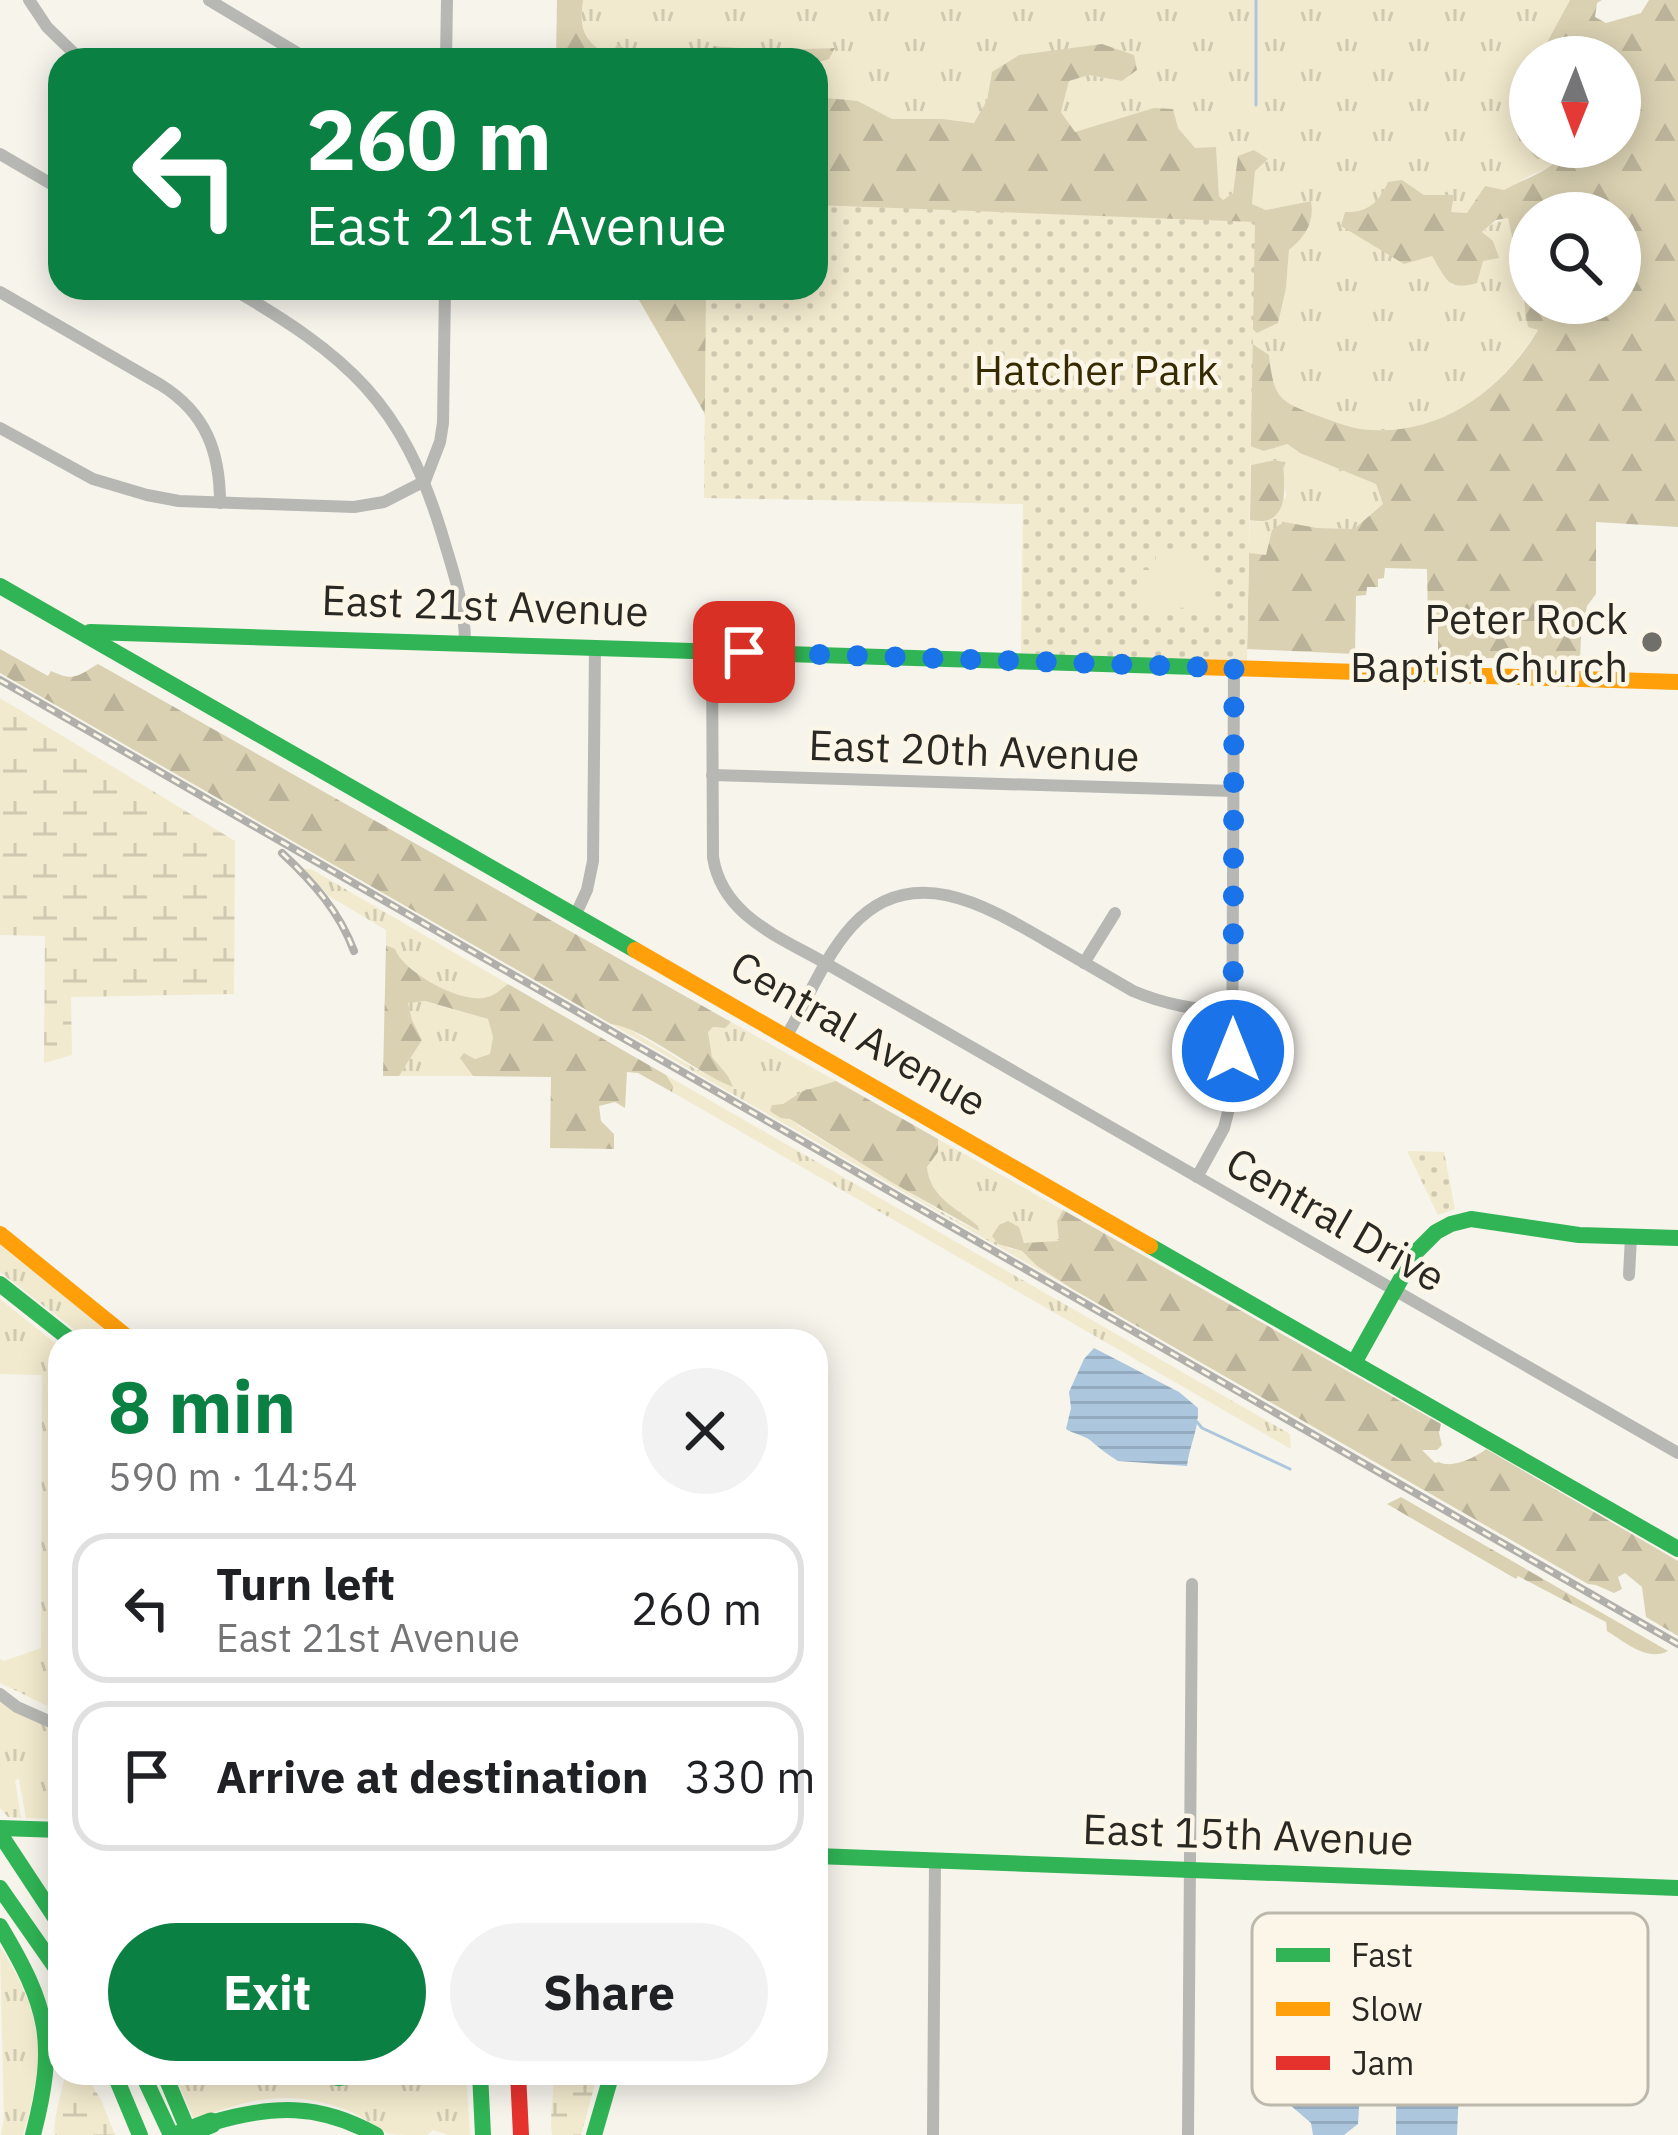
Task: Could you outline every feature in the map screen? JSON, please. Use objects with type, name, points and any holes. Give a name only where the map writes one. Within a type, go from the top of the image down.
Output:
[{"type":"main road","name":"Central Avenue","points":[[0,586],[1678,1549]]},
{"type":"main road","name":"East 21st Avenue","points":[[82,632],[1678,682]]},
{"type":"main road","points":[[1354,1363],[1424,1242],[1460,1221],[1486,1220],[1564,1234],[1678,1238]]},
{"type":"main road","points":[[0,1234],[117,1329]]},
{"type":"main road","points":[[0,1284],[57,1329]]},
{"type":"main road","points":[[0,1831],[48,1830]]},
{"type":"main road","points":[[0,1831],[48,1905]]},
{"type":"main road","name":"East 15th Avenue","points":[[828,1857],[1678,1888]]},
{"type":"main road","points":[[0,1888],[48,1957]]},
{"type":"main road","points":[[0,1926],[30,1978],[44,2010],[48,2035],[46,2080],[33,2135]]},
{"type":"main road","points":[[119,2085],[140,2135]]},
{"type":"main road","points":[[147,2085],[170,2135]]},
{"type":"main road","points":[[169,2085],[190,2135]]},
{"type":"main road","points":[[481,2085],[483,2135]]},
{"type":"main road","points":[[519,2085],[521,2135]]},
{"type":"main road","points":[[594,2135],[609,2085]]},
{"type":"main road","points":[[211,2130],[258,2110],[301,2108],[340,2116],[376,2135]]},
{"type":"main road","points":[[181,2135],[280,2117],[322,2122],[356,2135]]},
{"type":"street","points":[[29,0],[68,48]]},
{"type":"street","points":[[209,0],[289,48]]},
{"type":"street","points":[[446,48],[447,0]]},
{"type":"street","points":[[0,154],[48,182]]},
{"type":"street","points":[[0,292],[184,402],[201,420],[213,446],[220,503]]},
{"type":"street","points":[[251,300],[316,340],[358,377],[409,447],[425,481],[461,595],[465,643]]},
{"type":"street","points":[[0,428],[106,483],[179,501],[365,506],[384,502],[425,481],[440,442],[445,300]]},
{"type":"street","points":[[575,916],[593,861],[595,647]]},
{"type":"street","points":[[712,651],[712,775]]},
{"type":"street","points":[[1197,1177],[1231,1109],[1234,668]]},
{"type":"street","name":"East 20th Avenue","points":[[712,775],[1233,791]]},
{"type":"street","name":"Central Drive","points":[[712,775],[713,856],[722,887],[749,918],[1678,1453]]},
{"type":"street","points":[[786,1037],[851,927],[895,897],[923,893],[978,904],[1155,1000],[1233,1012]]},
{"type":"street","points":[[1084,963],[1115,913]]},
{"type":"street","points":[[1629,1276],[1630,1237]]},
{"type":"street","points":[[1188,2135],[1192,1584]]},
{"type":"street","points":[[4,1696],[17,1707],[48,1718]]},
{"type":"street","points":[[933,2135],[935,1862]]},
{"type":"green space","points":[[557,0],[583,0],[583,27],[599,48],[556,48]]},
{"type":"green space","points":[[583,0],[1570,0],[1550,36],[1509,36],[1509,168],[1548,168],[1468,213],[1450,212],[1454,195],[1424,195],[1402,180],[1359,213],[1432,255],[1453,286],[1481,235],[1508,218],[1509,324],[1535,324],[1538,329],[1505,373],[1464,406],[1440,418],[1388,430],[1338,423],[1282,398],[1269,355],[1226,357],[1286,288],[1289,250],[1307,229],[1311,201],[1266,210],[1252,204],[1255,171],[1238,156],[1233,193],[1223,200],[1216,147],[1195,149],[1178,128],[1102,125],[1075,132],[1061,112],[1069,81],[1089,75],[1122,81],[1137,70],[992,72],[987,100],[974,123],[892,119],[858,101],[828,98],[828,59],[834,48],[597,48],[585,34]]},
{"type":"green space","points":[[1570,0],[1602,0],[1595,17],[1606,23],[1641,13],[1649,0],[1678,0],[1678,527],[1596,522],[1596,594],[1587,606],[1580,660],[1438,657],[1438,621],[1428,620],[1427,569],[1385,568],[1378,587],[1367,587],[1366,595],[1356,596],[1355,654],[1247,649],[1249,553],[1266,555],[1272,530],[1284,522],[1354,529],[1383,504],[1376,484],[1287,444],[1264,451],[1247,445],[1245,339],[1269,355],[1277,391],[1289,403],[1360,429],[1388,430],[1440,418],[1485,391],[1538,330],[1528,324],[1641,324],[1641,192],[1509,192],[1509,223],[1508,218],[1496,220],[1482,232],[1493,241],[1499,258],[1483,261],[1477,283],[1459,286],[1449,282],[1432,256],[1404,264],[1341,226],[1345,212],[1372,205],[1388,182],[1402,180],[1424,195],[1454,195],[1451,212],[1467,213],[1485,186],[1504,190],[1546,168],[1641,168],[1641,36],[1550,36]]},
{"type":"green space","points":[[1102,44],[1134,55],[1137,70],[1122,81],[1089,75],[1069,81],[1061,112],[1075,132],[1154,108],[1173,109],[1178,128],[1195,148],[1216,147],[1223,200],[1233,193],[1238,156],[1254,150],[1268,159],[1255,171],[1252,204],[1266,210],[1311,201],[1308,228],[1289,250],[1278,323],[1257,333],[1237,315],[705,414],[639,300],[828,300],[828,98],[858,101],[892,119],[974,123],[987,100],[992,72],[1019,55]]},
{"type":"green space","name":"Hatcher Park","points":[[828,205],[1255,222],[1247,661],[1021,654],[1023,504],[704,498],[706,300],[828,300]]},
{"type":"green space","points":[[1286,444],[1376,484],[1383,504],[1354,529],[1284,523],[1266,556],[1249,553],[1250,520],[1260,522],[1286,497],[1283,462],[1251,465],[1249,446],[1264,451]]},
{"type":"green space","points":[[1283,462],[1279,512],[1263,521],[1250,520],[1251,465]]},
{"type":"green space","points":[[1156,552],[1200,553],[1199,572],[1215,572],[1214,615],[1164,607],[1163,612],[1139,612],[1140,570],[1156,570]]},
{"type":"green space","points":[[0,649],[48,676],[51,671],[76,676],[98,664],[731,1022],[708,1032],[712,1057],[733,1087],[639,1034],[611,1024],[0,673]]},
{"type":"green space","points":[[0,698],[235,841],[234,994],[71,997],[72,1055],[44,1063],[45,936],[0,935]]},
{"type":"green space","points":[[304,869],[508,984],[490,996],[473,998],[433,984],[386,945],[386,930],[329,896]]},
{"type":"green space","points":[[386,945],[420,976],[460,995],[487,997],[508,984],[666,1075],[672,1092],[627,1072],[625,1108],[615,1102],[599,1106],[601,1121],[614,1134],[614,1149],[550,1148],[551,1077],[473,1076],[460,1058],[464,1053],[475,1059],[490,1054],[493,1037],[488,1019],[425,1001],[408,1003],[422,1040],[399,1076],[383,1076]]},
{"type":"green space","points":[[424,1001],[488,1019],[493,1037],[490,1054],[467,1067],[473,1076],[399,1076],[422,1040],[407,1002]]},
{"type":"green space","points":[[731,1022],[836,1081],[772,1105],[952,1218],[978,1231],[978,1226],[939,1195],[929,1178],[927,1167],[938,1152],[938,1139],[1063,1210],[1057,1221],[1060,1240],[1024,1243],[1020,1236],[1007,1248],[1022,1251],[1074,1290],[611,1024],[624,1026],[732,1086],[712,1057],[708,1032]]},
{"type":"green space","points":[[666,1075],[1290,1434],[1291,1449],[672,1092]]},
{"type":"green space","points":[[836,1081],[938,1139],[938,1152],[927,1167],[933,1187],[979,1231],[770,1111],[772,1105]]},
{"type":"green space","points":[[1407,1151],[1444,1152],[1455,1209],[1438,1215]]},
{"type":"green space","points":[[1063,1210],[1441,1424],[1442,1445],[1437,1450],[1422,1450],[1435,1463],[1456,1463],[1486,1449],[1678,1561],[1678,1636],[1646,1617],[1642,1587],[1625,1573],[1618,1577],[1622,1589],[1614,1593],[1588,1584],[1074,1290],[1022,1251],[998,1244],[992,1236],[1008,1221],[1019,1227],[1024,1243],[1059,1241],[1057,1221]]},
{"type":"green space","points":[[0,1245],[106,1329],[74,1329],[0,1272]]},
{"type":"green space","points":[[0,1299],[48,1337],[48,1706],[0,1683],[0,1659],[41,1648],[42,1375],[0,1374]]},
{"type":"green space","points":[[1401,1497],[1668,1651],[1652,1654],[1636,1649],[1607,1631],[1606,1622],[1516,1579],[1387,1504]]},
{"type":"green space","points":[[0,1701],[48,1727],[48,1819],[26,1818],[19,1779],[15,1780],[21,1818],[8,1817],[0,1808]]},
{"type":"green space","points":[[0,1947],[26,1995],[37,2038],[35,2082],[23,2135],[1,2135]]},
{"type":"green space","points":[[63,2085],[92,2085],[115,2135],[55,2135]]},
{"type":"green space","points":[[179,2085],[467,2085],[470,2135],[433,2130],[427,2135],[390,2134],[349,2111],[289,2098],[252,2101],[194,2120]]},
{"type":"green space","points":[[552,2085],[595,2085],[581,2135],[552,2135]]},
{"type":"water","points":[[1094,1348],[1179,1392],[1198,1408],[1187,1466],[1118,1461],[1066,1429],[1069,1392]]},
{"type":"water","points":[[1290,2105],[1359,2105],[1358,2124],[1344,2135],[1313,2135],[1311,2123]]},
{"type":"water","points":[[1396,2105],[1458,2105],[1457,2135],[1396,2135]]},
{"type":"waterway","points":[[1256,0],[1256,105]]},
{"type":"waterway","points":[[1197,1422],[1290,1469]]},
{"type":"railway","points":[[0,680],[1678,1644]]},
{"type":"railway","points":[[282,853],[324,898],[354,951]]},
{"type":"traffic: fast","points":[[0,586],[635,950]]},
{"type":"traffic: fast","points":[[90,632],[1196,667]]},
{"type":"traffic: fast","points":[[1354,1363],[1416,1252],[1451,1224],[1471,1219],[1579,1235],[1678,1238]]},
{"type":"traffic: fast","points":[[1150,1246],[1678,1549]]},
{"type":"traffic: fast","points":[[0,1284],[57,1329]]},
{"type":"traffic: fast","points":[[0,1828],[48,1830]]},
{"type":"traffic: fast","points":[[0,1834],[48,1907]]},
{"type":"traffic: fast","points":[[828,1856],[1678,1888]]},
{"type":"traffic: fast","points":[[0,1888],[48,1957]]},
{"type":"traffic: fast","points":[[0,1926],[29,1980],[44,2026],[45,2075],[33,2135]]},
{"type":"traffic: fast","points":[[119,2085],[140,2135]]},
{"type":"traffic: fast","points":[[148,2085],[171,2135]]},
{"type":"traffic: fast","points":[[169,2085],[190,2135]]},
{"type":"traffic: fast","points":[[481,2085],[483,2135]]},
{"type":"traffic: fast","points":[[594,2135],[609,2085]]},
{"type":"traffic: fast","points":[[211,2123],[295,2110],[335,2117],[376,2135]]},
{"type":"traffic: fast","points":[[180,2135],[211,2123]]},
{"type":"traffic: slow","points":[[1196,667],[1678,682]]},
{"type":"traffic: slow","points":[[635,950],[1150,1246]]},
{"type":"traffic: slow","points":[[0,1234],[117,1329]]},
{"type":"traffic: jam","points":[[519,2085],[521,2135]]},
{"type":"place","name":"Peter Rock Baptist Church","points":[[1652,642]]},
{"type":"route","points":[[744,652],[1234,668],[1233,1051]]}]
